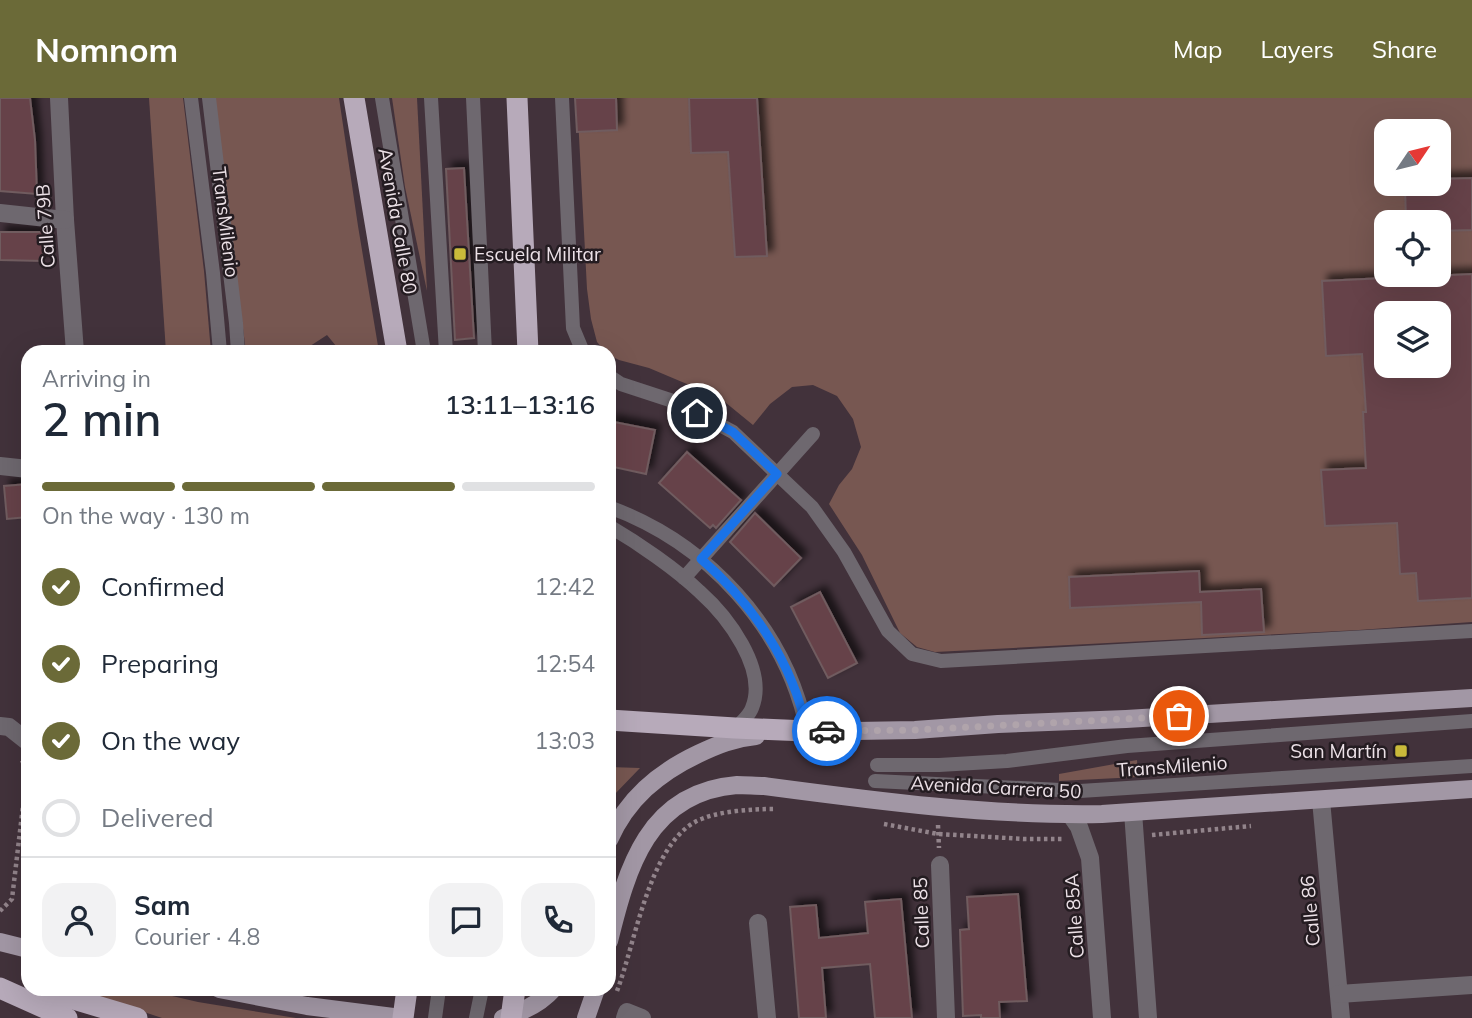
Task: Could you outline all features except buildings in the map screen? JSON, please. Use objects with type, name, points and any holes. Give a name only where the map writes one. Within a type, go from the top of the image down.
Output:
[{"type":"highway","name":"Avenida Calle 80","points":[[354,98],[396,345]]},
{"type":"highway","points":[[517,98],[528,345]]},
{"type":"highway","points":[[616,720],[807,731]]},
{"type":"highway","points":[[0,979],[21,984]]},
{"type":"highway","points":[[0,988],[66,1018]]},
{"type":"highway","points":[[63,996],[137,1018]]},
{"type":"highway","points":[[402,1018],[406,996]]},
{"type":"highway","points":[[511,1018],[514,996]]},
{"type":"main road","points":[[616,826],[643,789],[654,779],[668,769],[737,738],[807,731],[915,730],[1472,698]]},
{"type":"main road","name":"Avenida Carrera 50","points":[[616,912],[634,859],[661,820],[678,805],[698,795],[712,789],[738,785],[937,807],[1070,814],[1472,789]]},
{"type":"main road","points":[[0,942],[21,947]]},
{"type":"main road","points":[[255,996],[307,1006],[402,1018]]},
{"type":"main road","points":[[503,1018],[520,1012],[545,996]]},
{"type":"main road","points":[[586,1018],[594,996]]},
{"type":"street","name":"Calle 79B","points":[[59,98],[74,345]]},
{"type":"street","points":[[0,213],[65,220]]},
{"type":"street","points":[[0,466],[21,468]]},
{"type":"street","points":[[4,727],[21,746]]},
{"type":"street","name":"Calle 86","points":[[1321,800],[1341,1018]]},
{"type":"street","points":[[1133,812],[1148,1018]]},
{"type":"street","name":"Calle 85A","points":[[1070,814],[1084,838],[1090,858],[1102,1018]]},
{"type":"street","name":"Calle 85","points":[[940,865],[946,1018]]},
{"type":"street","points":[[758,923],[767,1018]]},
{"type":"street","points":[[1339,994],[1472,985]]},
{"type":"lane","name":"TransMilenio","points":[[191,98],[214,273],[219,345]]},
{"type":"lane","name":"TransMilenio","points":[[209,98],[238,345]]},
{"type":"lane","points":[[382,98],[423,345]]},
{"type":"lane","points":[[431,98],[446,345]]},
{"type":"lane","points":[[473,98],[485,345]]},
{"type":"lane","points":[[562,98],[573,328],[580,345]]},
{"type":"lane","points":[[616,381],[679,403],[733,432],[811,507],[844,552],[888,631],[912,654],[941,661],[1472,631]]},
{"type":"lane","points":[[684,578],[813,434]]},
{"type":"lane","points":[[616,509],[667,534],[701,559],[736,592],[777,650],[803,712],[807,731]]},
{"type":"lane","points":[[616,531],[701,592],[729,624],[741,643],[751,664],[755,682],[752,709],[719,744]]},
{"type":"lane","name":"TransMilenio","points":[[877,765],[1007,761],[1127,746],[1472,721]]},
{"type":"lane","name":"TransMilenio","points":[[875,781],[1080,791],[1472,766]]},
{"type":"lane","points":[[435,1018],[438,996]]},
{"type":"lane","points":[[476,1018],[481,996]]},
{"type":"path","name":"Calle 85","points":[[937,807],[940,865]]},
{"type":"path","points":[[616,991],[656,870],[676,836],[695,822],[727,813],[778,810]]},
{"type":"path","points":[[0,911],[12,899],[21,823]]},
{"type":"path","points":[[884,824],[938,834],[1025,839],[1084,838]]},
{"type":"path","points":[[1134,836],[1255,826]]},
{"type":"shaded area","points":[[149,98],[183,98],[210,345],[166,345]]},
{"type":"shaded area","points":[[214,98],[339,98],[378,345],[335,345],[327,335],[312,345],[245,345]]},
{"type":"shaded area","points":[[392,98],[417,98],[427,291],[405,187]]},
{"type":"shaded area","points":[[577,98],[1472,98],[1472,622],[935,652],[917,647],[900,633],[862,555],[829,504],[852,469],[861,447],[853,419],[837,396],[813,385],[792,387],[770,404],[753,425],[720,398],[649,368],[619,360],[616,358],[616,345],[600,345],[587,289]]},
{"type":"shaded area","points":[[1137,760],[1138,777],[1059,781],[1059,774]]},
{"type":"shaded area","points":[[616,767],[640,768],[616,793]]},
{"type":"shaded area","points":[[96,996],[172,996],[296,1018],[162,1018]]},
{"type":"way so far","points":[[827,731],[915,730],[1179,716]]},
{"type":"place","name":"Escuela Militar","points":[[460,254]]},
{"type":"place","name":"San Martín","points":[[1401,751]]},
{"type":"route","points":[[697,413],[733,432],[777,474],[701,559],[736,592],[765,630],[787,671],[803,712],[807,731],[827,731]]}]
